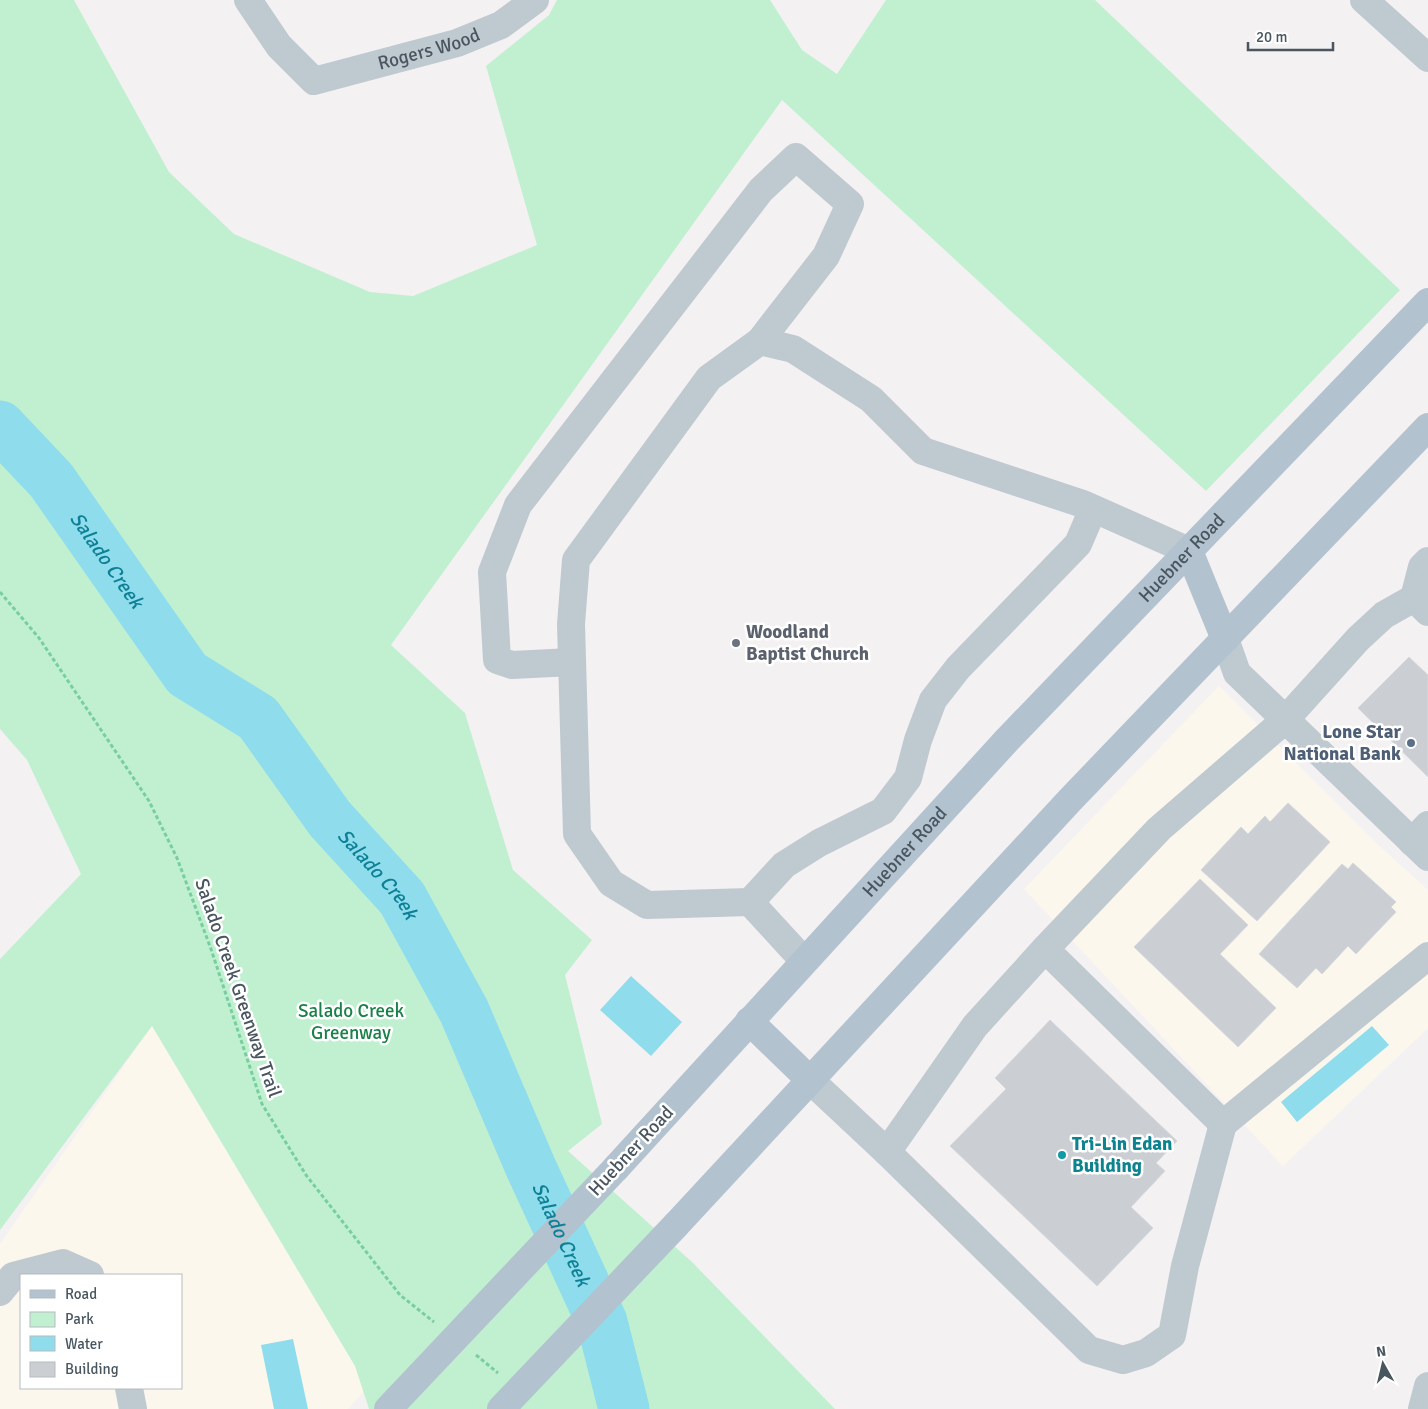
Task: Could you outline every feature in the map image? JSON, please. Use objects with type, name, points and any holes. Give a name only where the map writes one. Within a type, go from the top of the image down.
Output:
[{"type":"main road","name":"Huebner Road","points":[[388,1409],[616,1168],[1007,740],[1428,302]]},
{"type":"main road","points":[[501,1409],[676,1224],[1071,799],[1428,426]]},
{"type":"main road","points":[[1189,550],[1225,639]]},
{"type":"main road","points":[[749,1021],[810,1080]]},
{"type":"street","name":"Rogers Wood","points":[[248,0],[279,46],[314,81],[457,43],[501,25],[535,0]]},
{"type":"street","points":[[1364,0],[1428,58]]},
{"type":"street","points":[[572,662],[512,665],[497,660],[492,572],[518,505],[761,190],[796,157],[850,204],[826,256],[760,341],[709,378],[576,560],[571,624],[577,834],[611,884],[647,905],[750,902],[784,865],[819,843],[883,811],[908,778],[918,740],[932,700],[958,668],[1078,544],[1093,509]]},
{"type":"street","points":[[760,341],[793,349],[871,399],[923,451],[1093,509],[1189,550]]},
{"type":"street","points":[[887,1152],[975,1026],[1159,829],[1285,720],[1364,633],[1384,615],[1421,605],[1422,568],[1428,561]]},
{"type":"street","points":[[1225,639],[1237,673],[1285,720],[1424,846]]},
{"type":"street","points":[[750,902],[804,961]]},
{"type":"street","points":[[1045,949],[1223,1124]]},
{"type":"street","points":[[810,1080],[887,1152],[1089,1350],[1123,1360],[1146,1352],[1172,1335],[1185,1266],[1223,1124],[1428,956]]},
{"type":"street","points":[[21,1274],[63,1263],[88,1274]]},
{"type":"street","points":[[0,1292],[13,1276],[20,1274]]},
{"type":"street","points":[[1422,1409],[1428,1386]]},
{"type":"street","points":[[129,1389],[133,1409]]},
{"type":"path","name":"Salado Creek Greenway Trail","points":[[0,592],[39,638],[149,801],[177,858],[211,949],[240,1041],[267,1112],[306,1175],[400,1295],[439,1326]]},
{"type":"path","points":[[470,1350],[500,1375]]},
{"type":"shaded area","points":[[1219,686],[1377,844],[1428,890],[1428,1028],[1283,1166],[1024,889]]},
{"type":"shaded area","points":[[152,1026],[355,1366],[364,1391],[348,1409],[0,1409],[0,1244]]},
{"type":"green space","name":"Salado Creek Greenway","points":[[0,0],[74,0],[169,172],[234,234],[370,292],[413,296],[537,245],[486,66],[549,15],[557,0],[770,0],[802,50],[837,74],[886,0],[1095,0],[1400,290],[1206,491],[782,100],[391,645],[465,713],[513,870],[592,940],[565,975],[602,1124],[568,1151],[692,1262],[835,1409],[369,1409],[355,1366],[152,1026],[0,1230],[0,959],[81,874],[27,760],[0,729]]},
{"type":"water","points":[[631,976],[682,1022],[651,1056],[600,1010]]},
{"type":"water","points":[[1372,1026],[1389,1045],[1297,1122],[1281,1102]]},
{"type":"water","points":[[293,1339],[308,1409],[274,1409],[261,1345]]},
{"type":"building","name":"Lone Star National Bank","points":[[1409,657],[1428,675],[1428,777],[1358,708]]},
{"type":"building","points":[[1288,803],[1330,842],[1257,921],[1201,870],[1241,827],[1248,834],[1265,816],[1270,822]]},
{"type":"building","points":[[1353,863],[1396,902],[1391,907],[1396,912],[1356,954],[1348,946],[1322,974],[1316,968],[1297,988],[1259,954],[1342,864],[1348,869]]},
{"type":"building","points":[[1200,879],[1248,925],[1220,954],[1276,1008],[1238,1047],[1134,947]]},
{"type":"building","name":"Tri-Lin Edan Building","points":[[1050,1020],[1177,1141],[1156,1163],[1165,1171],[1131,1207],[1153,1228],[1097,1286],[950,1146],[1006,1089],[995,1078]]},
{"type":"waterway","name":"Salado Creek","points":[[0,426],[51,480],[187,674],[258,718],[330,819],[402,898],[464,1011],[531,1168],[602,1322],[624,1409]]},
{"type":"place","name":"Woodland Baptist Church","points":[[736,643]]},
{"type":"place","name":"Lone Star National Bank","points":[[1411,743]]},
{"type":"place","name":"Tri-Lin Edan Building","points":[[1062,1155]]}]
